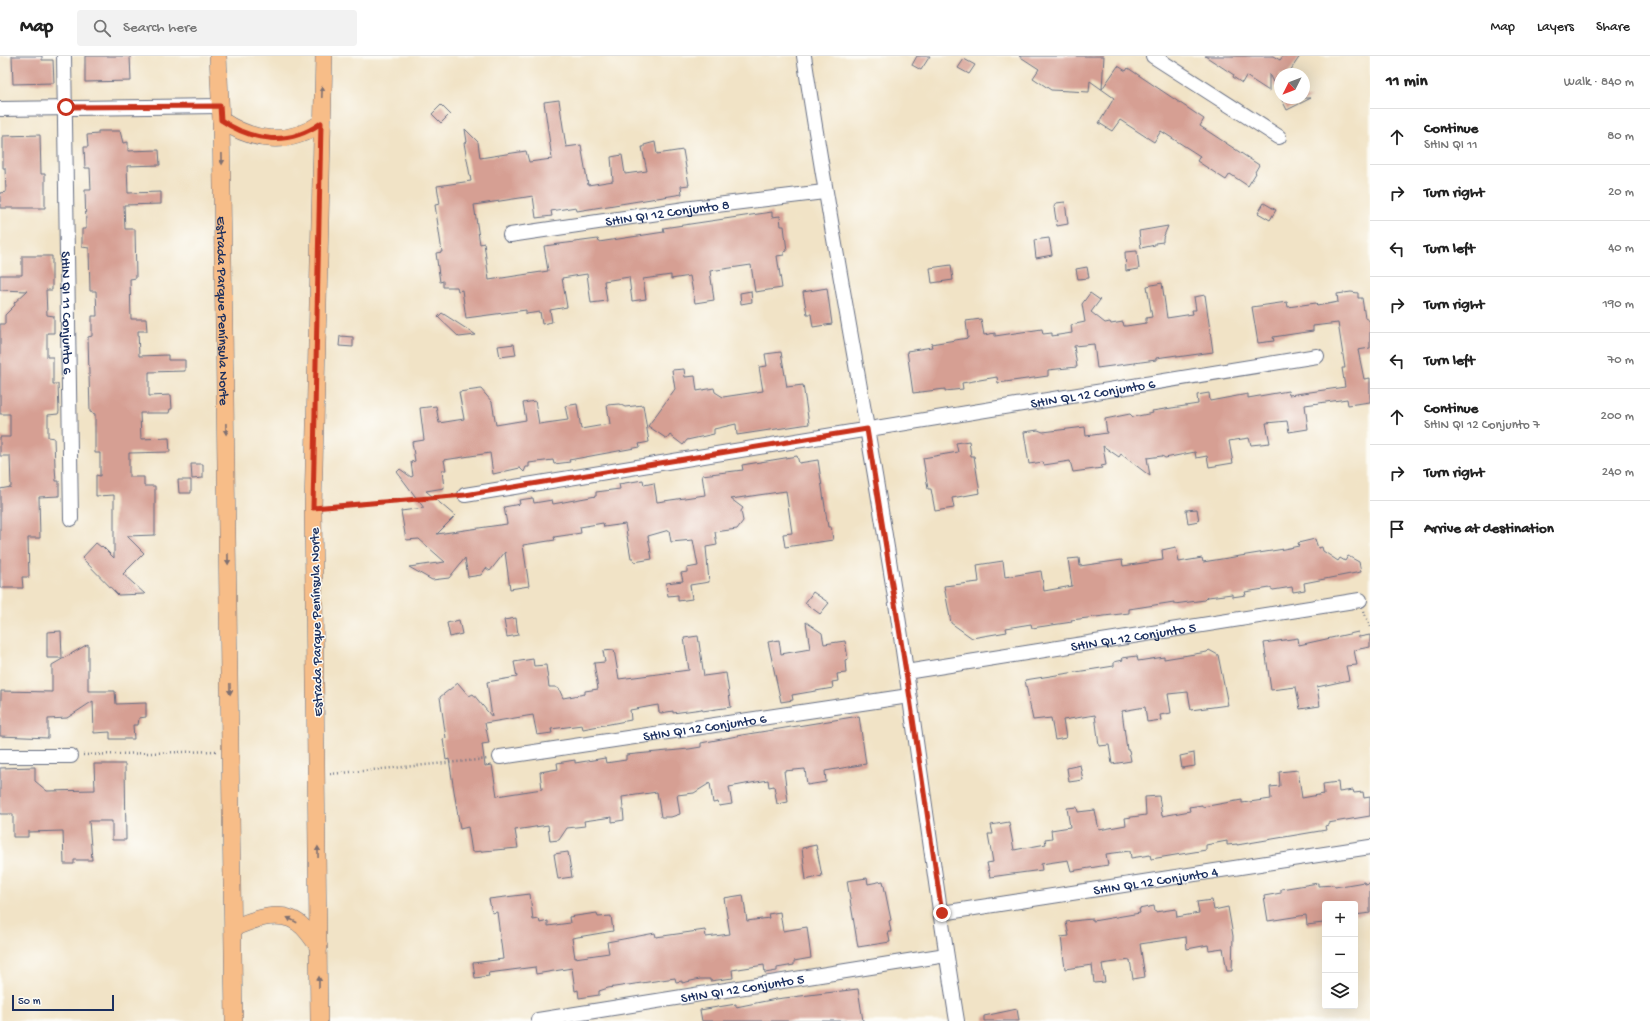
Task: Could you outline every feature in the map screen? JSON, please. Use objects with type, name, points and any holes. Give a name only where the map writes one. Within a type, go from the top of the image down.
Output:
[{"type":"main road","name":"Estrada Parque Península Norte","points":[[218,56],[221,113],[234,1021]]},
{"type":"main road","name":"Estrada Parque Península Norte","points":[[319,1021],[313,508],[321,123],[324,56]]},
{"type":"main road","points":[[221,113],[236,130],[254,136],[272,138],[294,137],[309,132],[321,123]]},
{"type":"main road","points":[[233,928],[253,919],[267,916],[285,917],[302,926],[319,947]]},
{"type":"street","name":"SHIN QI 11 Conjunto 6","points":[[64,56],[66,107],[71,519]]},
{"type":"street","points":[[804,56],[824,192],[867,429],[906,672],[942,913],[946,955],[957,1021]]},
{"type":"street","points":[[1153,56],[1279,137]]},
{"type":"street","points":[[0,109],[66,107],[221,113]]},
{"type":"street","name":"SHIN QI 12 Conjunto 8","points":[[510,235],[692,208],[824,192]]},
{"type":"street","name":"SHIN QL 12 Conjunto 6","points":[[465,495],[1317,356]]},
{"type":"street","name":"SHIN QL 12 Conjunto 5","points":[[906,672],[1360,600]]},
{"type":"street","name":"SHIN QI 12 Conjunto 6","points":[[500,757],[909,696]]},
{"type":"street","points":[[0,756],[71,756]]},
{"type":"street","name":"SHIN QL 12 Conjunto 4","points":[[942,913],[1370,847]]},
{"type":"street","name":"SHIN QI 12 Conjunto 5","points":[[538,1020],[946,955]]},
{"type":"path","points":[[313,508],[465,495]]},
{"type":"path","points":[[71,756],[231,750]]},
{"type":"path","points":[[317,776],[500,757]]},
{"type":"building","points":[[12,56],[42,56],[42,60],[53,60],[54,83],[13,84]]},
{"type":"building","points":[[85,56],[130,56],[131,81],[85,82]]},
{"type":"building","points":[[917,56],[930,56],[921,70],[912,65]]},
{"type":"building","points":[[1019,56],[1104,56],[1102,89],[1118,66],[1126,71],[1128,68],[1204,119],[1200,126],[1259,165],[1255,172],[1256,173],[1248,186],[1230,174],[1226,180],[1197,161],[1200,156],[1161,131],[1154,142],[1120,120],[1112,131],[1099,123],[1114,98],[1090,81],[1089,92],[1051,90],[1033,78],[1039,69]]},
{"type":"building","points":[[1205,56],[1273,56],[1280,60],[1283,56],[1300,56],[1292,68],[1274,68],[1274,84],[1269,74],[1269,91],[1246,76],[1242,83],[1233,77],[1234,75]]},
{"type":"building","points":[[964,59],[975,65],[969,74],[958,68]]},
{"type":"building","points":[[559,100],[566,147],[581,145],[588,185],[613,181],[611,157],[622,155],[625,174],[647,171],[642,147],[655,142],[657,154],[683,150],[689,185],[681,186],[682,194],[577,211],[576,207],[551,211],[552,216],[536,218],[533,196],[474,205],[480,244],[484,243],[489,280],[548,271],[544,246],[598,239],[599,242],[664,232],[663,228],[772,212],[772,217],[780,216],[781,226],[784,226],[787,251],[784,252],[784,255],[777,256],[782,288],[755,292],[751,265],[710,271],[714,300],[695,303],[690,276],[671,279],[671,275],[643,279],[646,299],[632,301],[629,277],[604,281],[607,301],[591,303],[587,274],[562,278],[567,307],[550,310],[552,322],[542,324],[540,312],[526,314],[526,310],[466,318],[462,290],[458,291],[457,287],[443,287],[443,281],[440,282],[436,253],[442,252],[435,205],[440,204],[437,186],[471,181],[464,143],[467,142],[465,129],[478,142],[480,158],[526,151],[529,162],[552,159],[544,102]]},
{"type":"building","points":[[1284,104],[1299,104],[1287,110]]},
{"type":"building","points":[[441,105],[450,114],[441,123],[432,114]]},
{"type":"building","points":[[98,131],[120,131],[123,143],[128,142],[128,151],[159,150],[160,165],[127,166],[128,193],[161,192],[161,204],[124,205],[125,229],[135,229],[136,278],[130,279],[131,319],[146,319],[147,331],[138,331],[139,356],[168,355],[168,360],[185,360],[185,371],[149,372],[149,396],[171,395],[172,409],[170,409],[169,413],[140,413],[141,439],[169,438],[170,452],[129,453],[129,477],[144,477],[144,486],[155,486],[155,535],[127,536],[144,553],[123,574],[145,594],[118,595],[82,558],[96,543],[101,547],[102,546],[114,558],[114,495],[96,496],[96,475],[100,476],[100,453],[95,453],[95,414],[90,412],[88,337],[92,336],[92,316],[97,316],[96,291],[90,291],[89,248],[82,247],[82,229],[86,229],[85,190],[91,190],[90,168],[85,168],[84,147],[88,147],[87,135],[98,134]]},
{"type":"building","points":[[40,135],[41,174],[45,174],[45,208],[0,208],[0,193],[6,192],[5,168],[3,168],[3,136]]},
{"type":"building","points":[[1065,202],[1068,224],[1057,226],[1054,207],[1056,203]]},
{"type":"building","points":[[1264,203],[1276,210],[1270,220],[1258,213]]},
{"type":"building","points":[[1168,226],[1163,242],[1141,248],[1139,231]]},
{"type":"building","points":[[1049,238],[1052,255],[1036,258],[1034,240]]},
{"type":"building","points":[[1137,251],[1139,269],[1126,271],[1125,252]]},
{"type":"building","points":[[22,256],[52,256],[52,290],[46,290],[47,315],[54,316],[54,333],[47,333],[47,357],[53,357],[53,384],[58,384],[59,412],[58,414],[48,415],[48,437],[54,438],[56,481],[59,481],[59,496],[39,497],[40,538],[28,538],[29,577],[22,577],[23,588],[0,588],[0,489],[11,487],[10,456],[0,456],[0,437],[10,437],[10,414],[0,414],[0,324],[5,324],[5,315],[15,305],[14,303],[27,291],[0,290],[0,275],[22,275]]},
{"type":"building","points":[[951,265],[953,280],[932,283],[930,268]]},
{"type":"building","points":[[1087,267],[1089,278],[1078,279],[1076,269]]},
{"type":"building","points":[[1162,283],[1167,318],[1193,314],[1192,310],[1196,310],[1194,297],[1205,295],[1213,352],[1177,357],[1177,355],[1156,358],[1156,360],[1097,368],[1094,344],[1074,346],[1077,367],[1048,370],[1048,376],[998,383],[997,377],[962,383],[963,389],[945,391],[945,389],[913,393],[907,351],[932,347],[931,344],[968,338],[966,321],[981,319],[984,335],[995,333],[995,336],[1042,329],[1043,334],[1052,333],[1052,336],[1072,333],[1071,325],[1085,322],[1082,304],[1090,293],[1100,300],[1091,312],[1105,323],[1110,322],[1111,324],[1123,322],[1124,326],[1126,326],[1146,323],[1146,318],[1152,317],[1147,286]]},
{"type":"building","points":[[827,288],[832,324],[813,327],[811,314],[807,314],[803,292]]},
{"type":"building","points":[[751,291],[752,302],[741,304],[740,293]]},
{"type":"building","points":[[1351,292],[1358,293],[1358,298],[1362,298],[1365,318],[1370,321],[1370,348],[1358,350],[1364,379],[1370,378],[1370,402],[1348,405],[1347,399],[1305,405],[1308,429],[1289,432],[1287,421],[1266,423],[1270,443],[1251,445],[1249,438],[1229,441],[1233,463],[1209,467],[1207,456],[1196,458],[1195,452],[1165,458],[1162,456],[1147,458],[1150,476],[1121,454],[1119,457],[1103,446],[1106,465],[1101,466],[1102,468],[1073,472],[1070,461],[1044,465],[1043,462],[1029,464],[1024,432],[1038,430],[1043,432],[1085,427],[1086,436],[1107,433],[1105,419],[1130,414],[1133,417],[1153,413],[1152,411],[1198,404],[1197,395],[1209,393],[1210,401],[1248,394],[1248,398],[1288,391],[1289,395],[1345,387],[1342,368],[1345,368],[1338,323],[1313,326],[1313,331],[1273,337],[1274,341],[1258,343],[1252,307],[1287,302],[1288,307],[1316,303],[1317,306],[1338,302],[1337,294]]},
{"type":"building","points":[[442,313],[476,335],[459,337],[438,317]]},
{"type":"building","points":[[340,336],[353,337],[353,347],[339,346]]},
{"type":"building","points":[[514,344],[516,355],[500,357],[498,346]]},
{"type":"building","points":[[781,352],[787,387],[803,385],[809,424],[737,435],[736,424],[714,429],[714,434],[687,440],[683,445],[670,435],[667,439],[648,426],[675,389],[672,370],[684,369],[685,377],[695,376],[697,391],[714,388],[715,392],[723,397],[763,391],[759,367],[767,366],[765,354]]},
{"type":"building","points":[[481,389],[492,402],[496,425],[526,420],[523,403],[535,401],[539,424],[568,420],[565,406],[577,404],[581,429],[610,424],[607,405],[619,404],[625,407],[643,405],[649,442],[639,444],[640,447],[569,460],[570,462],[554,464],[553,460],[529,463],[529,467],[526,467],[524,472],[520,468],[493,474],[490,453],[444,460],[446,470],[442,470],[444,488],[426,491],[455,516],[437,534],[507,524],[504,507],[520,504],[519,500],[533,498],[534,503],[552,500],[553,504],[596,496],[596,492],[620,489],[619,484],[643,480],[644,485],[654,483],[657,502],[705,495],[702,475],[743,470],[742,465],[797,456],[799,463],[818,460],[828,527],[831,527],[833,540],[785,547],[783,534],[792,533],[786,491],[731,499],[743,508],[741,511],[743,521],[737,529],[715,532],[717,545],[706,547],[709,582],[690,585],[692,599],[678,601],[678,595],[668,596],[666,583],[683,581],[681,573],[687,572],[687,568],[698,566],[693,540],[671,542],[669,530],[648,536],[652,559],[634,562],[633,558],[631,558],[625,524],[604,527],[603,523],[580,527],[581,533],[554,537],[555,540],[523,545],[529,586],[510,589],[505,552],[490,571],[486,568],[481,575],[468,577],[465,558],[449,578],[432,580],[409,567],[445,562],[419,539],[406,540],[401,511],[424,508],[397,472],[400,469],[411,477],[413,476],[411,462],[415,461],[412,442],[424,440],[420,408],[436,406],[439,423],[464,419],[459,392]]},
{"type":"building","points":[[969,441],[971,456],[974,456],[980,493],[952,498],[954,508],[935,511],[931,489],[928,489],[923,458],[958,452],[956,443]]},
{"type":"building","points":[[191,464],[203,464],[203,478],[192,479]]},
{"type":"building","points":[[178,480],[191,480],[191,493],[179,493]]},
{"type":"building","points":[[1197,509],[1199,521],[1188,523],[1186,510]]},
{"type":"building","points":[[1315,539],[1318,548],[1322,547],[1323,551],[1338,561],[1340,558],[1345,561],[1348,556],[1359,562],[1361,572],[1304,583],[1305,590],[1293,592],[1292,587],[1273,590],[1270,588],[1245,592],[1246,595],[1232,597],[1232,594],[1208,597],[1205,600],[1174,604],[1174,602],[1129,609],[1129,613],[1071,620],[1072,622],[1032,628],[1031,624],[1006,628],[1007,632],[972,638],[951,623],[944,586],[979,582],[977,565],[1003,561],[1005,577],[1041,571],[1044,591],[1072,586],[1068,559],[1079,558],[1080,566],[1122,560],[1123,566],[1163,560],[1162,550],[1176,547],[1179,562],[1202,558],[1203,562],[1299,546],[1298,543]]},
{"type":"building","points":[[813,592],[829,603],[820,614],[805,603]]},
{"type":"building","points":[[516,618],[518,635],[507,637],[504,620]]},
{"type":"building","points":[[459,620],[462,634],[450,637],[447,623]]},
{"type":"building","points":[[806,622],[822,633],[824,644],[845,641],[848,659],[845,660],[846,673],[837,674],[838,681],[832,682],[833,688],[792,695],[793,700],[781,702],[768,642],[779,640],[781,654],[810,649]]},
{"type":"building","points":[[61,631],[62,658],[47,658],[47,632]]},
{"type":"building","points":[[1358,632],[1359,637],[1370,635],[1370,647],[1354,650],[1357,665],[1346,666],[1349,680],[1317,687],[1320,706],[1300,709],[1296,687],[1271,690],[1264,643],[1298,638],[1299,645]]},
{"type":"building","points":[[698,636],[704,676],[726,673],[731,707],[702,711],[702,709],[661,713],[659,712],[658,705],[630,710],[631,720],[583,729],[582,725],[551,729],[552,733],[537,735],[533,715],[485,723],[489,743],[482,744],[485,766],[492,765],[497,796],[542,789],[540,772],[558,769],[557,763],[575,760],[575,763],[605,758],[606,763],[626,760],[626,755],[701,747],[701,743],[859,716],[866,764],[825,771],[826,782],[807,785],[805,769],[784,771],[788,802],[777,804],[774,786],[769,787],[768,780],[729,787],[732,804],[719,806],[718,802],[713,803],[710,783],[694,793],[677,795],[680,814],[671,817],[661,817],[657,792],[622,797],[624,820],[612,822],[612,817],[584,821],[585,826],[567,828],[559,840],[550,841],[548,825],[515,830],[518,848],[472,852],[468,827],[460,829],[449,759],[446,760],[443,739],[446,738],[440,697],[458,683],[469,696],[473,694],[492,717],[487,682],[517,677],[514,662],[533,659],[534,666],[546,665],[549,687],[559,689],[563,698],[585,694],[585,691],[598,689],[594,663],[605,662],[603,651],[614,650],[619,679],[689,670],[684,638]]},
{"type":"building","points":[[88,644],[88,691],[115,691],[116,704],[146,703],[146,717],[139,718],[138,725],[133,725],[134,739],[110,739],[110,732],[94,733],[93,701],[67,718],[48,719],[48,738],[0,736],[1,691],[52,692],[52,665]]},
{"type":"building","points":[[1209,650],[1218,655],[1228,705],[1191,710],[1188,692],[1168,694],[1171,713],[1160,715],[1161,720],[1147,722],[1145,707],[1122,711],[1127,750],[1129,750],[1131,761],[1112,764],[1109,745],[1099,746],[1095,715],[1063,720],[1066,738],[1055,740],[1051,718],[1033,720],[1025,680],[1114,666],[1114,662],[1123,660],[1122,658],[1137,656],[1138,661],[1164,657],[1164,659],[1207,652]]},
{"type":"building","points":[[1194,753],[1195,766],[1182,768],[1180,756]]},
{"type":"building","points":[[94,764],[125,764],[126,840],[112,840],[112,821],[89,821],[92,860],[74,860],[74,864],[64,864],[63,831],[28,832],[28,837],[13,837],[13,814],[0,814],[0,768],[35,767],[35,781],[47,791],[95,790]]},
{"type":"building","points":[[1080,765],[1083,780],[1069,782],[1067,768]]},
{"type":"building","points":[[1298,770],[1302,798],[1324,794],[1323,784],[1338,782],[1339,792],[1353,790],[1354,793],[1363,792],[1364,798],[1370,797],[1370,816],[1328,823],[1328,825],[1325,826],[1326,830],[1237,845],[1227,845],[1227,841],[1206,845],[1206,850],[1151,859],[1150,855],[1131,858],[1130,851],[1106,854],[1108,865],[1071,871],[1068,860],[1041,864],[1042,870],[990,877],[987,863],[993,862],[988,834],[993,834],[991,825],[1009,822],[1014,850],[1046,844],[1045,839],[1052,838],[1051,830],[1070,827],[1067,808],[1077,807],[1078,812],[1095,810],[1099,830],[1126,825],[1125,818],[1146,815],[1145,797],[1159,796],[1162,816],[1190,811],[1189,807],[1202,805],[1202,807],[1242,800],[1242,803],[1271,799],[1270,787],[1280,786],[1279,772]]},
{"type":"building","points":[[816,845],[822,876],[806,880],[802,848]]},
{"type":"building","points":[[568,852],[572,877],[558,879],[554,854]]},
{"type":"building","points":[[867,878],[868,884],[883,881],[891,920],[889,921],[891,932],[888,932],[890,942],[858,947],[847,881]]},
{"type":"building","points":[[1364,882],[1365,884],[1370,883],[1370,913],[1358,915],[1358,901],[1322,901],[1322,923],[1307,925],[1306,915],[1268,921],[1264,896],[1281,893],[1281,889],[1318,883],[1318,886],[1334,885],[1335,887]]},
{"type":"building","points":[[530,894],[533,920],[539,919],[540,923],[548,921],[548,926],[570,923],[569,917],[597,913],[598,917],[611,916],[613,931],[572,938],[575,958],[609,953],[607,942],[655,933],[656,937],[705,930],[706,937],[730,934],[724,898],[743,895],[747,921],[769,918],[768,914],[780,912],[783,931],[807,927],[811,958],[794,961],[794,965],[777,968],[777,971],[765,973],[764,965],[732,970],[733,978],[710,981],[710,979],[700,979],[682,983],[682,981],[676,982],[675,978],[608,988],[599,991],[599,995],[579,998],[578,990],[575,991],[572,968],[536,974],[535,967],[488,973],[489,976],[475,978],[473,963],[503,959],[497,912],[492,913],[489,899]]},
{"type":"building","points":[[1212,900],[1214,910],[1228,907],[1233,936],[1232,971],[1227,971],[1223,948],[1209,950],[1208,945],[1187,949],[1186,937],[1140,944],[1145,977],[1133,979],[1130,960],[1102,964],[1105,982],[1094,983],[1092,965],[1065,969],[1061,937],[1069,936],[1066,922],[1093,919],[1093,921],[1140,913],[1139,909],[1154,906],[1155,912],[1176,909],[1177,917],[1199,913],[1197,902]]},
{"type":"building","points":[[858,989],[863,1021],[702,1021],[700,1010],[736,1004],[736,1007],[776,999]]},
{"type":"building","points":[[1017,1009],[1019,1021],[984,1021],[984,1016]]},
{"type":"route","points":[[66,107],[220,106],[221,120],[236,130],[254,136],[272,138],[294,137],[309,132],[321,123],[313,508],[465,495],[867,429],[906,672],[942,913]]}]
